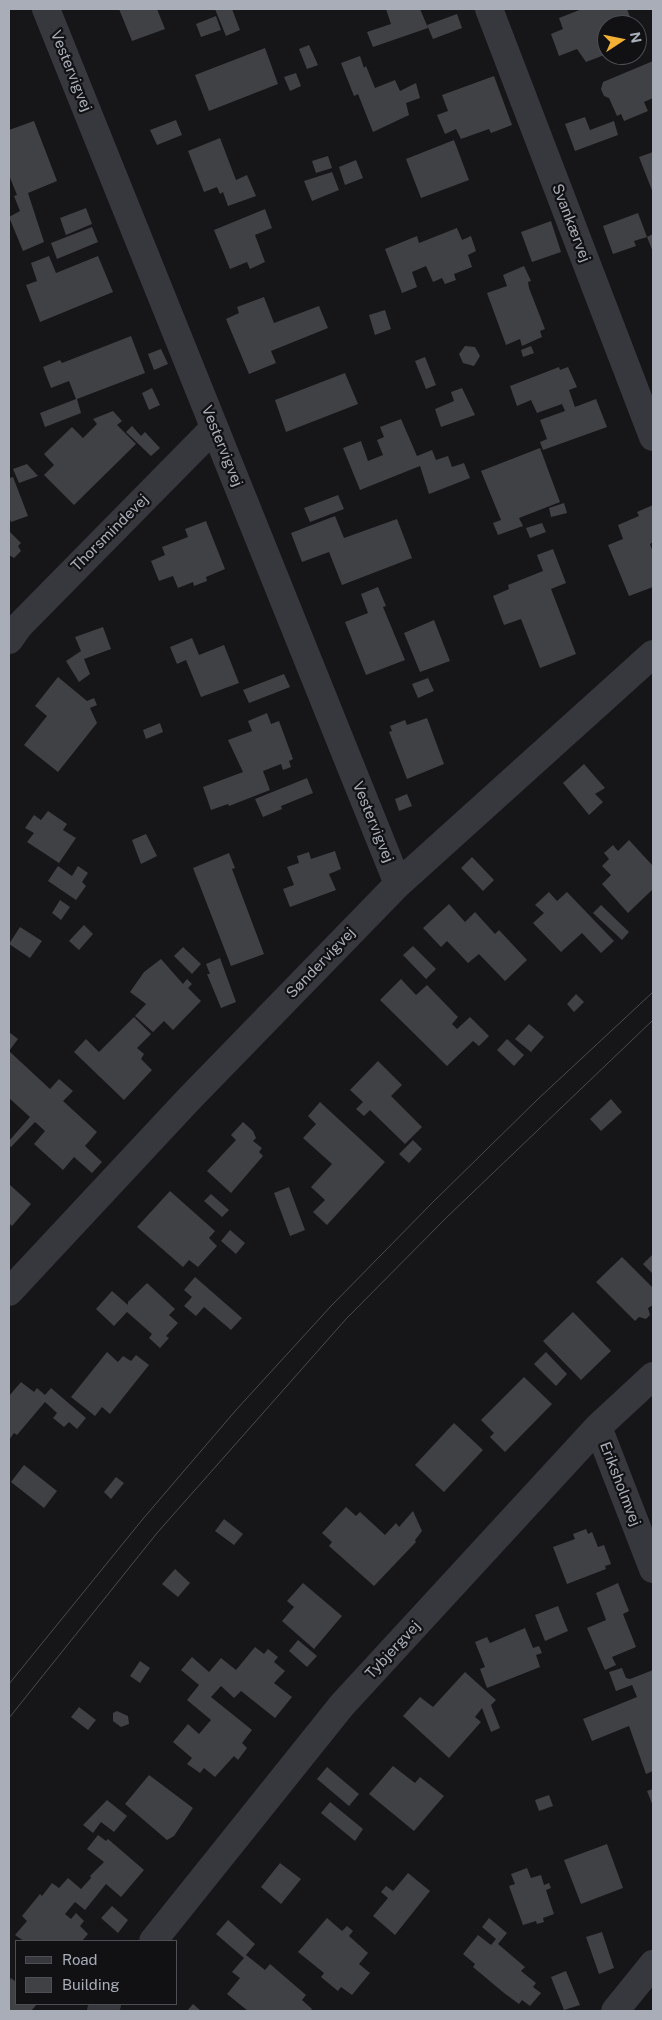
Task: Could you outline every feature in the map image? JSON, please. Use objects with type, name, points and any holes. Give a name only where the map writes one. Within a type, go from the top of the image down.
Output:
[{"type":"street","name":"Vestervigvej","points":[[46,9],[398,884]]},
{"type":"street","name":"Svankærvej","points":[[489,9],[653,437]]},
{"type":"street","name":"Thorsmindevej","points":[[9,640],[26,619],[214,428]]},
{"type":"street","name":"Søndervigvej","points":[[9,1292],[189,1099],[398,884],[653,654]]},
{"type":"street","name":"Tybjergvej","points":[[154,1940],[342,1705],[598,1427],[653,1376]]},
{"type":"street","name":"Eriksholmvej","points":[[598,1427],[653,1570]]},
{"type":"street","points":[[615,2011],[653,1964]]},
{"type":"building","points":[[119,9],[157,9],[165,29],[132,41]]},
{"type":"building","points":[[215,9],[232,9],[240,30],[226,36]]},
{"type":"building","points":[[386,9],[420,9],[428,28],[373,47],[367,32],[391,24]]},
{"type":"building","points":[[582,9],[627,9],[629,15],[597,15],[597,58],[586,62],[577,49],[559,56],[551,34],[563,29],[559,18]]},
{"type":"building","points":[[457,14],[462,28],[433,39],[427,25]]},
{"type":"building","points":[[216,16],[221,30],[201,37],[196,24]]},
{"type":"building","points":[[309,45],[318,65],[307,69],[299,49]]},
{"type":"building","points":[[265,48],[278,84],[209,111],[195,75]]},
{"type":"building","points":[[360,56],[375,88],[395,80],[400,91],[416,83],[420,98],[406,103],[409,115],[373,132],[358,94],[354,96],[341,63]]},
{"type":"building","points":[[653,61],[653,98],[644,102],[648,111],[624,121],[621,114],[617,116],[609,98],[604,96],[601,89],[603,82]]},
{"type":"building","points":[[296,73],[301,86],[290,91],[284,77]]},
{"type":"building","points":[[494,76],[512,125],[491,133],[489,129],[461,139],[456,129],[445,134],[437,115],[448,111],[442,95]]},
{"type":"building","points":[[585,117],[590,130],[614,121],[618,135],[575,151],[565,124]]},
{"type":"building","points":[[176,120],[182,135],[157,145],[150,130]]},
{"type":"building","points":[[34,121],[57,181],[28,193],[44,242],[23,251],[9,217],[20,211],[14,196],[17,195],[9,175],[9,130]]},
{"type":"building","points":[[220,138],[236,180],[247,175],[256,196],[228,206],[223,192],[220,194],[217,187],[204,192],[188,151]]},
{"type":"building","points":[[454,140],[469,180],[421,198],[406,159]]},
{"type":"building","points":[[653,152],[653,193],[639,157]]},
{"type":"building","points":[[328,156],[332,168],[316,173],[312,161]]},
{"type":"building","points":[[356,160],[363,178],[345,185],[339,167]]},
{"type":"building","points":[[332,172],[339,190],[312,201],[304,181]]},
{"type":"building","points":[[86,208],[92,224],[66,235],[60,218]]},
{"type":"building","points":[[265,209],[272,228],[255,235],[265,262],[250,269],[247,262],[230,269],[214,230]]},
{"type":"building","points":[[638,213],[647,237],[634,241],[636,246],[613,254],[603,226]]},
{"type":"building","points":[[551,221],[561,252],[532,262],[521,232]]},
{"type":"building","points":[[92,227],[98,242],[57,259],[51,243]]},
{"type":"building","points":[[457,228],[462,240],[471,236],[476,251],[468,255],[472,267],[454,274],[456,280],[445,284],[442,278],[433,282],[426,266],[412,272],[417,287],[402,293],[385,249],[417,236],[419,243]]},
{"type":"building","points":[[653,234],[653,252],[647,237]]},
{"type":"building","points":[[49,256],[56,273],[98,256],[113,292],[40,322],[26,285],[37,281],[31,263]]},
{"type":"building","points":[[524,266],[531,281],[528,282],[529,288],[545,329],[540,331],[542,337],[522,346],[520,339],[506,345],[487,293],[507,286],[503,275]]},
{"type":"building","points":[[264,297],[274,323],[319,306],[328,328],[271,351],[276,363],[249,374],[226,319],[239,313],[237,307]]},
{"type":"building","points":[[385,310],[391,329],[375,335],[369,315]]},
{"type":"building","points":[[131,336],[145,373],[77,399],[81,413],[45,427],[40,413],[76,399],[69,381],[51,388],[43,367],[60,360],[62,363]]},
{"type":"building","points":[[465,346],[475,347],[480,356],[474,366],[463,363],[459,354]]},
{"type":"building","points":[[531,346],[534,353],[523,357],[521,350]]},
{"type":"building","points":[[161,349],[168,364],[154,370],[148,354]]},
{"type":"building","points":[[425,357],[436,385],[426,389],[415,361]]},
{"type":"building","points":[[559,367],[560,370],[568,367],[577,387],[569,390],[575,407],[596,399],[607,427],[543,450],[540,442],[547,439],[540,420],[565,411],[562,404],[537,413],[531,400],[517,406],[510,386]]},
{"type":"building","points":[[345,373],[358,404],[286,432],[275,400]]},
{"type":"building","points":[[152,388],[160,405],[149,410],[142,393]]},
{"type":"building","points":[[462,388],[475,415],[441,427],[435,409],[454,401],[451,392]]},
{"type":"building","points":[[113,411],[122,421],[117,425],[136,444],[74,505],[44,475],[54,465],[44,454],[72,427],[83,438],[97,424],[93,419]]},
{"type":"building","points":[[401,419],[417,456],[432,450],[436,460],[448,456],[452,467],[464,463],[470,478],[429,494],[420,466],[360,490],[343,448],[361,441],[368,461],[383,455],[377,440],[384,437],[380,427]]},
{"type":"building","points":[[132,426],[141,436],[145,432],[160,448],[151,456],[126,432]]},
{"type":"building","points":[[540,448],[560,502],[519,518],[523,526],[498,535],[493,523],[501,520],[481,471]]},
{"type":"building","points":[[27,464],[38,476],[19,483],[13,469]]},
{"type":"building","points":[[13,477],[28,516],[11,522],[9,517],[9,478]]},
{"type":"building","points":[[338,495],[344,509],[310,522],[304,508]]},
{"type":"building","points":[[564,503],[567,513],[551,517],[549,508]]},
{"type":"building","points":[[653,505],[653,542],[650,544],[653,552],[653,587],[629,596],[608,545],[623,539],[618,525],[639,516],[637,512]]},
{"type":"building","points":[[335,516],[344,538],[397,519],[412,558],[342,585],[329,552],[302,562],[291,533]]},
{"type":"building","points":[[206,521],[225,569],[206,577],[207,581],[194,586],[193,582],[178,588],[173,576],[159,581],[151,561],[165,555],[162,547],[188,537],[185,529]]},
{"type":"building","points":[[542,523],[546,532],[530,538],[526,528]]},
{"type":"building","points":[[9,531],[21,543],[18,546],[21,551],[14,558],[9,555]]},
{"type":"building","points":[[553,549],[566,583],[551,589],[576,654],[540,668],[521,619],[504,625],[493,596],[509,589],[508,585],[543,571],[537,555]]},
{"type":"building","points":[[378,587],[386,606],[383,607],[405,660],[366,675],[345,622],[368,613],[361,594]]},
{"type":"building","points":[[434,620],[450,661],[420,672],[404,633]]},
{"type":"building","points":[[103,627],[111,649],[84,659],[90,674],[79,682],[66,661],[81,651],[75,637]]},
{"type":"building","points":[[192,638],[199,655],[224,645],[239,683],[201,697],[186,660],[177,664],[170,647]]},
{"type":"building","points":[[284,674],[290,687],[249,703],[243,690]]},
{"type":"building","points":[[58,677],[87,701],[94,698],[97,705],[90,708],[97,723],[58,772],[24,745],[47,716],[35,706]]},
{"type":"building","points":[[428,678],[434,691],[418,698],[412,684]]},
{"type":"building","points":[[267,713],[271,724],[279,721],[293,759],[289,761],[291,767],[283,770],[281,764],[263,771],[270,790],[229,806],[228,804],[211,810],[203,787],[243,772],[228,740],[252,731],[248,721]]},
{"type":"building","points":[[427,718],[444,764],[407,779],[389,732],[392,731],[390,726],[405,720],[407,725]]},
{"type":"building","points":[[160,723],[163,732],[146,739],[143,730]]},
{"type":"building","points":[[584,764],[605,788],[595,794],[603,802],[589,815],[563,783]]},
{"type":"building","points":[[307,778],[313,793],[281,806],[282,809],[263,817],[255,799]]},
{"type":"building","points":[[407,794],[412,806],[399,811],[395,799]]},
{"type":"building","points":[[48,811],[67,824],[63,830],[76,838],[59,863],[27,842],[34,833],[25,828],[34,815],[41,820]]},
{"type":"building","points":[[146,834],[157,856],[141,864],[132,840]]},
{"type":"building","points":[[629,840],[653,866],[653,889],[628,913],[602,884],[611,875],[602,866],[609,859],[604,853],[613,845],[618,851]]},
{"type":"building","points":[[335,851],[341,869],[329,874],[336,890],[290,907],[283,889],[294,885],[287,867],[299,863],[297,856],[309,852],[311,859]]},
{"type":"building","points":[[229,853],[235,868],[232,869],[264,954],[231,966],[193,868]]},
{"type":"building","points":[[472,857],[494,880],[483,891],[461,868]]},
{"type":"building","points":[[58,866],[72,876],[78,866],[88,873],[82,882],[86,886],[76,900],[48,881]]},
{"type":"building","points":[[549,892],[557,901],[567,892],[614,941],[601,953],[582,933],[561,952],[533,923],[544,913],[535,905]]},
{"type":"building","points":[[60,900],[70,907],[61,920],[52,913]]},
{"type":"building","points":[[449,904],[465,922],[475,912],[495,934],[499,930],[527,960],[505,981],[479,954],[468,963],[447,941],[441,947],[423,928]]},
{"type":"building","points":[[601,905],[629,932],[622,940],[593,913]]},
{"type":"building","points":[[84,925],[93,934],[79,950],[69,941]]},
{"type":"building","points":[[20,927],[42,941],[30,958],[9,944]]},
{"type":"building","points":[[413,946],[436,969],[426,979],[403,955]]},
{"type":"building","points":[[183,947],[201,964],[192,974],[174,956]]},
{"type":"building","points":[[220,958],[236,1002],[221,1008],[207,974],[210,974],[206,964]]},
{"type":"building","points":[[161,959],[183,984],[187,979],[192,984],[188,988],[201,1001],[173,1030],[164,1021],[153,1032],[135,1016],[146,1004],[130,992],[144,972]]},
{"type":"building","points":[[401,979],[416,995],[427,985],[458,1017],[452,1024],[457,1029],[470,1017],[489,1036],[479,1046],[473,1041],[447,1066],[380,1000]]},
{"type":"building","points":[[576,994],[584,1002],[574,1012],[567,1004]]},
{"type":"building","points":[[134,1017],[151,1034],[137,1048],[144,1054],[141,1059],[152,1070],[124,1100],[74,1052],[86,1039],[99,1052]]},
{"type":"building","points":[[529,1024],[544,1037],[531,1052],[515,1039]]},
{"type":"building","points":[[9,1032],[18,1039],[9,1051]]},
{"type":"building","points":[[507,1039],[524,1055],[514,1066],[497,1050]]},
{"type":"building","points":[[9,1051],[50,1089],[59,1079],[73,1091],[63,1101],[97,1132],[85,1146],[102,1162],[92,1173],[74,1157],[63,1170],[34,1144],[45,1131],[35,1122],[11,1147],[9,1146],[9,1141],[30,1117],[9,1098]]},
{"type":"building","points":[[378,1061],[402,1085],[391,1096],[422,1127],[405,1144],[370,1110],[364,1116],[356,1109],[363,1102],[350,1090]]},
{"type":"building","points":[[611,1099],[622,1112],[601,1131],[590,1119]]},
{"type":"building","points":[[320,1102],[385,1162],[327,1225],[313,1212],[325,1200],[311,1187],[332,1164],[303,1138],[316,1124],[308,1116]]},
{"type":"building","points":[[243,1122],[253,1131],[256,1138],[253,1141],[262,1148],[259,1152],[263,1156],[231,1193],[207,1171],[236,1140],[231,1135]]},
{"type":"building","points":[[413,1140],[422,1149],[409,1163],[399,1154]]},
{"type":"building","points":[[9,1184],[31,1204],[12,1226],[9,1223]]},
{"type":"building","points":[[289,1187],[305,1230],[290,1236],[274,1193]]},
{"type":"building","points":[[170,1191],[215,1231],[209,1238],[217,1246],[198,1267],[189,1260],[183,1267],[137,1227]]},
{"type":"building","points":[[211,1194],[229,1210],[222,1217],[204,1201]]},
{"type":"building","points":[[230,1230],[245,1243],[236,1254],[221,1241]]},
{"type":"building","points":[[653,1256],[653,1274],[643,1264]]},
{"type":"building","points":[[622,1257],[653,1288],[653,1305],[648,1308],[650,1315],[646,1319],[639,1317],[635,1321],[596,1282]]},
{"type":"building","points":[[195,1277],[242,1318],[231,1330],[204,1307],[196,1316],[184,1306],[192,1297],[184,1290]]},
{"type":"building","points":[[147,1283],[175,1309],[169,1315],[178,1323],[166,1336],[169,1338],[160,1348],[149,1338],[152,1334],[127,1312],[114,1326],[96,1309],[112,1291],[128,1305],[128,1302]]},
{"type":"building","points":[[573,1312],[611,1351],[581,1380],[543,1341]]},
{"type":"building","points":[[107,1352],[118,1362],[123,1356],[131,1361],[136,1355],[149,1365],[110,1414],[102,1407],[95,1416],[71,1397]]},
{"type":"building","points":[[546,1352],[567,1374],[556,1386],[534,1364]]},
{"type":"building","points":[[524,1377],[552,1404],[505,1452],[490,1437],[494,1433],[481,1420]]},
{"type":"building","points":[[21,1382],[34,1392],[37,1388],[45,1395],[51,1388],[86,1418],[77,1429],[69,1422],[64,1427],[53,1418],[57,1413],[45,1402],[17,1435],[14,1433],[9,1440],[9,1396]]},
{"type":"building","points":[[454,1423],[483,1450],[444,1492],[415,1465]]},
{"type":"building","points":[[24,1465],[57,1491],[44,1508],[11,1482]]},
{"type":"building","points":[[116,1477],[124,1483],[111,1499],[104,1492]]},
{"type":"building","points":[[346,1507],[356,1516],[360,1512],[385,1535],[396,1523],[399,1527],[413,1511],[422,1531],[415,1540],[416,1542],[374,1586],[329,1546],[332,1542],[322,1533]]},
{"type":"building","points":[[224,1519],[243,1534],[234,1545],[215,1531]]},
{"type":"building","points":[[586,1529],[588,1534],[592,1532],[598,1547],[604,1545],[611,1564],[605,1566],[606,1569],[567,1584],[553,1547],[575,1539],[573,1534]]},
{"type":"building","points":[[175,1569],[190,1583],[178,1597],[162,1584]]},
{"type":"building","points":[[303,1583],[342,1616],[314,1649],[282,1621],[294,1607],[287,1601]]},
{"type":"building","points":[[618,1583],[629,1611],[623,1614],[636,1647],[612,1657],[616,1665],[605,1670],[587,1628],[606,1620],[596,1593]]},
{"type":"building","points":[[558,1606],[568,1631],[545,1641],[535,1615]]},
{"type":"building","points":[[525,1628],[533,1648],[539,1646],[542,1653],[536,1655],[540,1667],[487,1688],[480,1669],[485,1667],[475,1642],[487,1637],[490,1643]]},
{"type":"building","points":[[298,1640],[317,1656],[307,1667],[289,1651]]},
{"type":"building","points":[[255,1647],[264,1654],[268,1649],[278,1657],[274,1662],[285,1671],[274,1683],[292,1697],[275,1718],[241,1691],[234,1698],[221,1686],[211,1697],[252,1730],[242,1743],[247,1748],[238,1760],[234,1756],[215,1777],[204,1768],[200,1773],[187,1764],[192,1758],[173,1742],[188,1724],[199,1734],[211,1720],[187,1700],[199,1685],[181,1670],[192,1657],[209,1672],[221,1658],[236,1670]]},
{"type":"building","points":[[140,1661],[150,1668],[140,1683],[130,1676]]},
{"type":"building","points":[[622,1668],[626,1678],[630,1679],[653,1670],[653,1771],[646,1774],[629,1726],[592,1741],[583,1719],[637,1697],[632,1685],[616,1691],[609,1672]]},
{"type":"building","points":[[465,1672],[496,1700],[491,1705],[500,1728],[491,1732],[482,1708],[475,1717],[481,1722],[449,1758],[403,1716],[420,1697],[433,1707]]},
{"type":"building","points":[[79,1707],[96,1720],[88,1730],[71,1717]]},
{"type":"building","points":[[117,1711],[128,1716],[129,1724],[121,1727],[113,1721],[113,1713]]},
{"type":"building","points":[[393,1766],[415,1783],[420,1777],[444,1796],[414,1831],[369,1794]]},
{"type":"building","points":[[327,1767],[359,1794],[349,1806],[317,1779]]},
{"type":"building","points":[[149,1775],[193,1808],[174,1836],[167,1840],[125,1804]]},
{"type":"building","points":[[653,1789],[653,1806],[647,1791]]},
{"type":"building","points":[[549,1795],[553,1806],[539,1811],[535,1800]]},
{"type":"building","points":[[107,1800],[127,1816],[114,1832],[101,1822],[93,1833],[83,1825]]},
{"type":"building","points":[[330,1802],[363,1829],[355,1841],[321,1813]]},
{"type":"building","points":[[98,1835],[106,1841],[108,1839],[144,1870],[121,1897],[106,1884],[85,1910],[75,1902],[65,1914],[71,1919],[76,1913],[84,1921],[80,1926],[88,1934],[83,1940],[22,1940],[15,1935],[27,1921],[22,1916],[52,1883],[59,1888],[68,1878],[81,1889],[91,1878],[90,1876],[104,1862],[87,1849]]},
{"type":"building","points":[[607,1844],[623,1888],[581,1904],[564,1860]]},
{"type":"building","points":[[280,1863],[301,1879],[281,1904],[261,1887]]},
{"type":"building","points":[[527,1868],[531,1878],[541,1875],[544,1885],[549,1883],[551,1888],[546,1890],[554,1914],[543,1918],[544,1922],[537,1924],[536,1921],[523,1925],[509,1886],[515,1884],[511,1874]]},
{"type":"building","points":[[408,1873],[430,1891],[395,1935],[373,1916],[388,1898],[381,1892],[386,1886],[393,1891]]},
{"type":"building","points":[[112,1906],[128,1920],[118,1933],[101,1918]]},
{"type":"building","points":[[327,1918],[342,1931],[347,1926],[353,1931],[349,1936],[368,1953],[359,1964],[370,1973],[352,1995],[341,1987],[338,1991],[321,1977],[324,1973],[298,1952]]},
{"type":"building","points":[[489,1918],[507,1933],[498,1944],[525,1967],[521,1971],[536,1983],[533,1987],[541,1993],[530,2006],[522,2000],[519,2004],[504,1993],[473,1967],[475,1964],[463,1954],[478,1935],[491,1945],[496,1939],[482,1927]]},
{"type":"building","points":[[228,1920],[255,1944],[246,1955],[265,1970],[270,1964],[306,1995],[302,2000],[312,2009],[310,2011],[248,2011],[227,1994],[240,1978],[232,1972],[244,1958],[216,1934]]},
{"type":"building","points":[[602,1932],[614,1968],[599,1974],[586,1937]]},
{"type":"building","points":[[566,1971],[580,2005],[564,2010],[551,1977]]},
{"type":"building","points":[[11,1978],[15,1981],[15,2005],[36,2005],[31,2011],[9,2011],[9,1982]]},
{"type":"building","points":[[193,2004],[201,2011],[187,2011]]},
{"type":"tram line","points":[[9,1684],[142,1520],[236,1410],[332,1305],[538,1099],[653,992]]},
{"type":"tram line","points":[[9,1718],[157,1533],[346,1319],[447,1217],[653,1020]]}]
